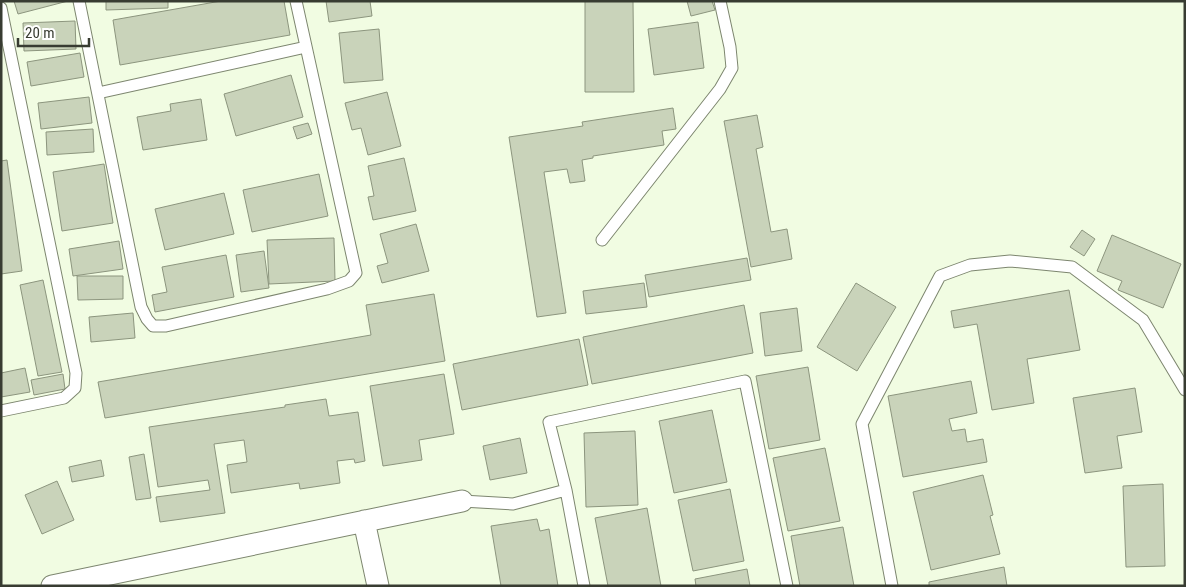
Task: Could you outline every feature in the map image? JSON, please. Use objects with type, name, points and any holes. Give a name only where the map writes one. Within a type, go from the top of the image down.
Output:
[{"type":"street","points":[[52,586],[462,501]]},
{"type":"street","points":[[364,521],[378,586]]},
{"type":"lane","points":[[79,1],[141,306],[147,319],[153,326],[166,326],[327,289],[349,281],[356,273],[296,1]]},
{"type":"lane","points":[[602,240],[720,90],[732,68],[730,47],[720,1]]},
{"type":"lane","points":[[1,8],[76,373],[75,388],[64,398],[1,411]]},
{"type":"lane","points":[[98,93],[306,47]]},
{"type":"lane","points":[[892,586],[862,424],[940,276],[970,265],[1010,261],[1072,266],[1143,320],[1185,390]]},
{"type":"lane","points":[[584,586],[566,490],[549,422],[745,381],[788,586]]},
{"type":"lane","points":[[462,501],[513,504],[566,490]]},
{"type":"building","points":[[14,1],[68,1],[18,14]]},
{"type":"building","points":[[106,1],[168,1],[168,8],[106,10]]},
{"type":"building","points":[[221,1],[284,1],[290,35],[120,65],[113,20]]},
{"type":"building","points":[[326,1],[370,1],[372,16],[329,22]]},
{"type":"building","points":[[585,1],[633,1],[634,92],[585,92]]},
{"type":"building","points":[[687,1],[712,1],[715,10],[691,16]]},
{"type":"building","points":[[75,21],[76,49],[24,51],[23,23]]},
{"type":"building","points":[[698,22],[704,68],[654,75],[648,29]]},
{"type":"building","points":[[379,29],[383,80],[344,83],[339,33]]},
{"type":"building","points":[[80,53],[84,77],[31,86],[27,62]]},
{"type":"building","points":[[291,75],[303,117],[236,136],[224,94]]},
{"type":"building","points":[[387,92],[401,146],[368,155],[361,128],[352,130],[345,103]]},
{"type":"building","points":[[89,97],[92,123],[41,129],[38,103]]},
{"type":"building","points":[[201,99],[207,140],[143,150],[137,117],[171,111],[170,104]]},
{"type":"building","points":[[673,108],[676,129],[662,131],[664,145],[593,156],[593,158],[582,160],[585,181],[570,183],[567,169],[544,172],[566,313],[537,317],[509,137],[583,126],[582,122]]},
{"type":"building","points":[[757,115],[763,147],[756,149],[771,232],[787,229],[792,259],[751,267],[724,121]]},
{"type":"building","points":[[308,123],[312,134],[297,139],[293,127]]},
{"type":"building","points":[[93,129],[94,152],[47,155],[46,132]]},
{"type":"building","points":[[404,158],[416,211],[373,220],[368,197],[374,196],[368,166]]},
{"type":"building","points":[[7,160],[22,271],[1,274],[1,161]]},
{"type":"building","points":[[104,164],[113,223],[62,231],[53,172]]},
{"type":"building","points":[[319,174],[328,216],[252,232],[243,190]]},
{"type":"building","points":[[224,193],[234,234],[165,250],[155,209]]},
{"type":"building","points":[[416,224],[429,271],[382,283],[377,266],[388,263],[380,234]]},
{"type":"building","points":[[1082,230],[1095,239],[1084,256],[1070,247]]},
{"type":"building","points":[[1112,235],[1181,264],[1163,308],[1118,290],[1122,281],[1097,271]]},
{"type":"building","points":[[334,238],[335,281],[269,284],[267,240]]},
{"type":"building","points":[[119,241],[123,269],[73,276],[69,249]]},
{"type":"building","points":[[264,251],[269,288],[241,292],[236,255]]},
{"type":"building","points":[[226,255],[234,297],[155,312],[152,295],[167,292],[162,267]]},
{"type":"building","points":[[747,258],[751,280],[649,297],[645,275]]},
{"type":"building","points":[[77,276],[123,276],[123,299],[78,300]]},
{"type":"building","points":[[43,280],[62,372],[38,376],[20,285]]},
{"type":"building","points":[[644,283],[647,307],[586,314],[583,291]]},
{"type":"building","points":[[856,283],[896,307],[857,371],[817,347]]},
{"type":"building","points":[[1069,290],[1080,350],[1027,359],[1034,403],[992,410],[977,324],[954,328],[951,311]]},
{"type":"building","points":[[434,294],[445,361],[105,418],[98,382],[371,335],[366,305]]},
{"type":"building","points":[[744,305],[753,353],[592,384],[583,337]]},
{"type":"building","points":[[797,308],[802,351],[765,356],[760,313]]},
{"type":"building","points":[[133,313],[135,338],[91,342],[89,317]]},
{"type":"building","points":[[579,339],[588,385],[462,410],[453,364]]},
{"type":"building","points":[[808,367],[820,440],[769,449],[756,376]]},
{"type":"building","points":[[25,368],[30,392],[1,397],[1,373]]},
{"type":"building","points":[[63,374],[65,389],[34,395],[31,380]]},
{"type":"building","points":[[444,374],[454,434],[419,440],[422,460],[383,466],[370,386]]},
{"type":"building","points":[[971,381],[977,413],[949,419],[952,431],[965,429],[967,442],[983,439],[987,462],[903,477],[888,396]]},
{"type":"building","points":[[1135,388],[1142,432],[1117,436],[1122,468],[1085,473],[1073,398]]},
{"type":"building","points":[[326,399],[329,416],[358,412],[365,461],[355,463],[354,459],[337,461],[340,483],[300,489],[299,483],[231,493],[227,465],[247,462],[244,440],[214,444],[225,513],[160,522],[156,497],[210,490],[208,480],[158,487],[149,427]]},
{"type":"building","points":[[712,410],[727,482],[674,493],[659,421]]},
{"type":"building","points":[[635,431],[638,505],[586,507],[584,433]]},
{"type":"building","points":[[520,438],[527,473],[490,480],[483,446]]},
{"type":"building","points":[[825,448],[840,521],[788,531],[773,458]]},
{"type":"building","points":[[144,454],[151,498],[136,500],[129,457]]},
{"type":"building","points":[[101,460],[104,476],[72,482],[69,467]]},
{"type":"building","points":[[983,475],[993,515],[990,516],[1000,554],[931,570],[913,492]]},
{"type":"building","points":[[57,481],[74,520],[42,534],[25,495]]},
{"type":"building","points":[[1163,484],[1165,566],[1126,567],[1123,486]]},
{"type":"building","points":[[730,489],[744,561],[693,571],[678,500]]},
{"type":"building","points":[[647,508],[661,586],[608,586],[595,518]]},
{"type":"building","points":[[537,519],[540,531],[549,529],[558,586],[501,586],[491,526]]},
{"type":"building","points":[[843,527],[854,586],[800,586],[791,536]]},
{"type":"building","points":[[1004,567],[1007,586],[929,586],[929,582]]},
{"type":"building","points":[[747,569],[750,586],[696,586],[695,579]]}]
